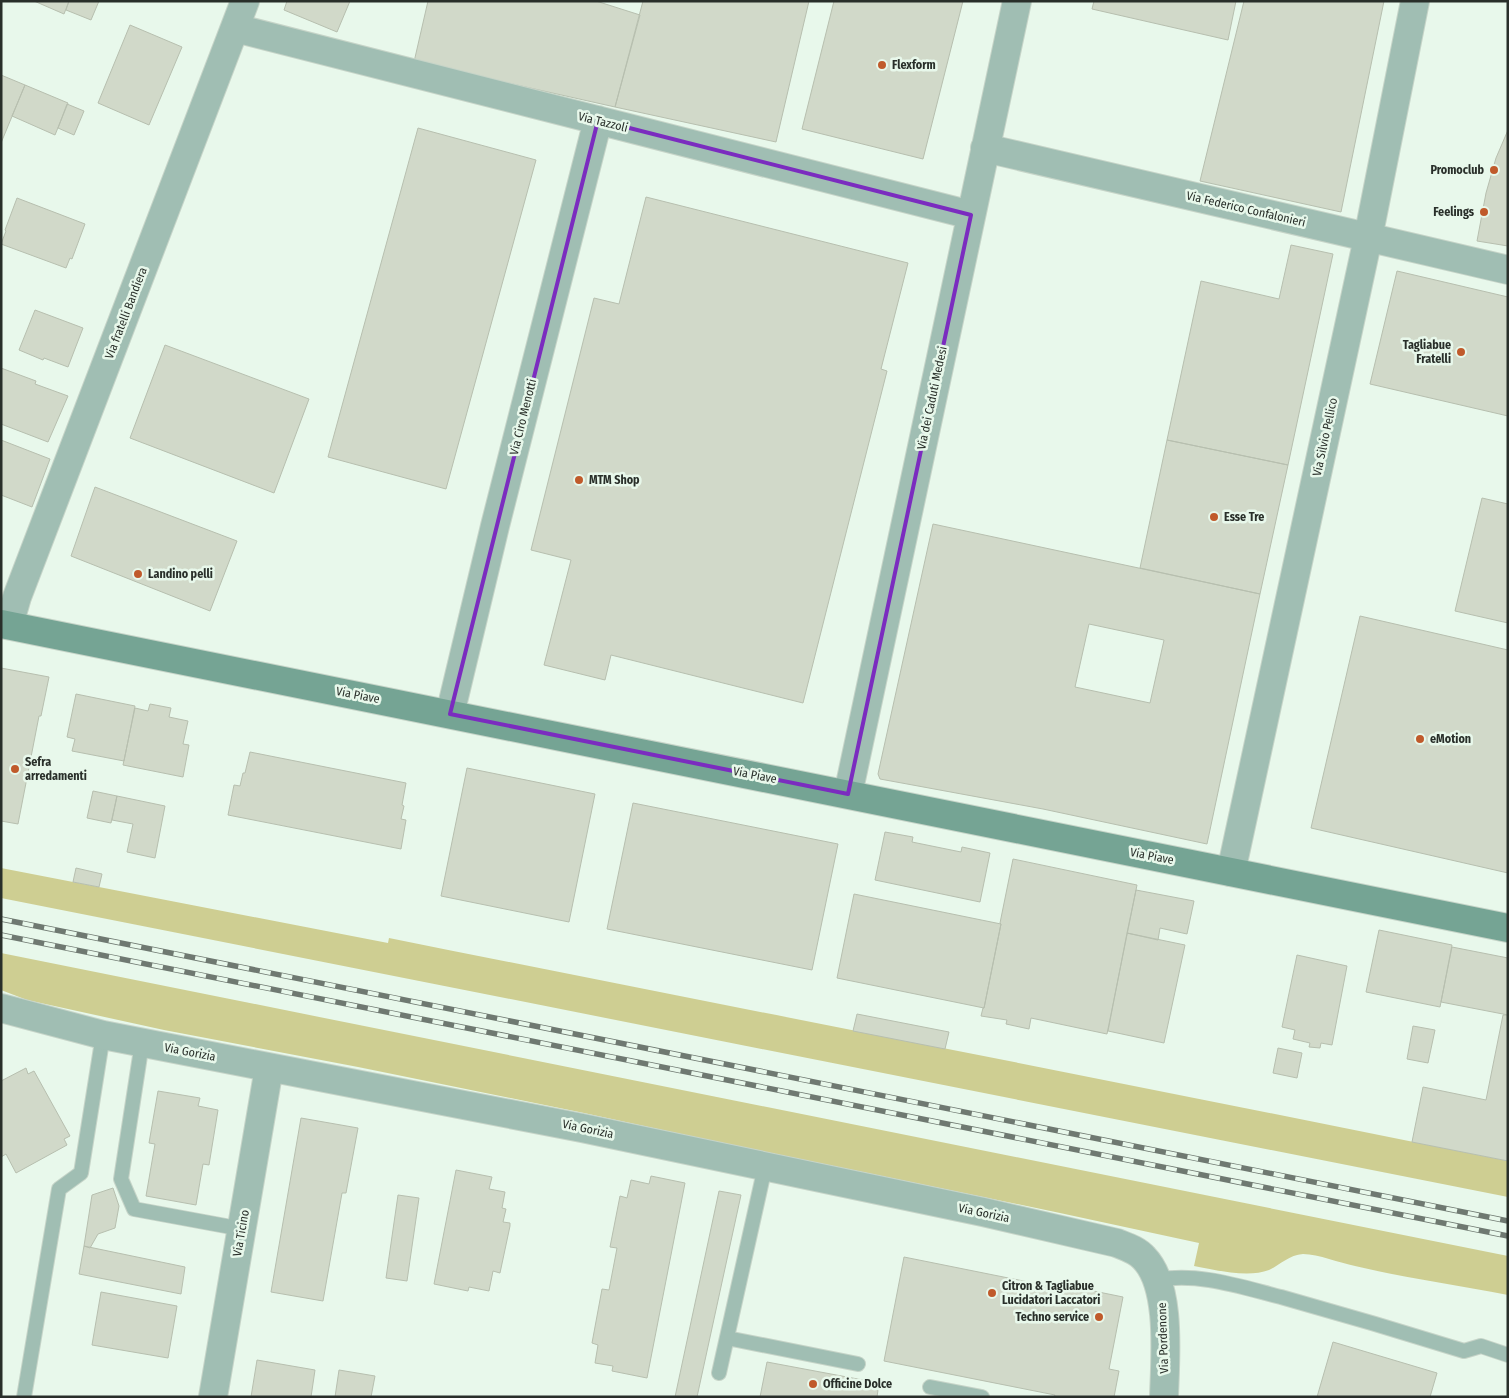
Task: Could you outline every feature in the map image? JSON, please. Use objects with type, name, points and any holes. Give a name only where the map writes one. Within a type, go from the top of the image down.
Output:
[{"type":"street","name":"Via fratelli Bandiera","points":[[5,624],[245,1]]},
{"type":"street","name":"Via dei Caduti Medesi","points":[[848,794],[1017,1]]},
{"type":"street","name":"Via Silvio Pellico","points":[[1231,872],[1368,238],[1416,1]]},
{"type":"street","name":"Via Tazzoli","points":[[235,28],[971,215]]},
{"type":"street","name":"Via Ciro Menotti","points":[[450,714],[497,517],[598,120]]},
{"type":"street","name":"Via Federico Confalonieri","points":[[985,148],[1508,270]]},
{"type":"street","name":"Via Piave","points":[[5,624],[1508,928]]},
{"type":"street","name":"Via Gorizia","points":[[1,1008],[103,1035],[582,1128],[983,1212],[1117,1243],[1130,1248],[1143,1257],[1152,1268],[1157,1280]]},
{"type":"street","name":"Via Ticino","points":[[213,1397],[270,1068]]},
{"type":"street","name":"Via Pordenone","points":[[1157,1280],[1164,1311],[1164,1397]]},
{"type":"lane","points":[[24,1397],[58,1189],[80,1173],[103,1035]]},
{"type":"lane","points":[[142,1043],[121,1179],[134,1209],[242,1228]]},
{"type":"lane","points":[[719,1374],[765,1167]]},
{"type":"lane","points":[[1157,1280],[1171,1278],[1212,1280],[1341,1313],[1464,1351],[1481,1346],[1508,1354]]},
{"type":"lane","points":[[727,1338],[858,1364]]},
{"type":"lane","points":[[930,1387],[982,1397]]},
{"type":"highlighted area","points":[[598,120],[971,215],[848,794],[450,714]]},
{"type":"green space","points":[[1,868],[388,943],[389,938],[1508,1161],[1508,1197],[1,898]]},
{"type":"green space","points":[[1,953],[1508,1256],[1508,1295],[1349,1265],[1309,1254],[1293,1256],[1269,1270],[1261,1272],[1242,1273],[1194,1266],[1199,1243],[584,1113],[164,1030],[27,1000],[1,990]]},
{"type":"building","points":[[34,1],[69,1],[64,14]]},
{"type":"building","points":[[69,1],[99,1],[91,20],[66,10]]},
{"type":"building","points":[[287,1],[350,1],[337,32],[284,10]]},
{"type":"building","points":[[428,1],[596,1],[640,15],[615,107],[414,62]]},
{"type":"building","points":[[643,1],[809,1],[776,142],[615,107]]},
{"type":"building","name":"Flexform","points":[[834,1],[963,1],[923,159],[802,129]]},
{"type":"building","points":[[1094,1],[1236,1],[1228,40],[1092,9]]},
{"type":"building","points":[[1244,1],[1384,1],[1341,212],[1200,181]]},
{"type":"building","points":[[130,25],[182,47],[149,125],[98,103]]},
{"type":"building","points":[[1,75],[25,85],[1,143]]},
{"type":"building","points":[[25,85],[68,103],[55,135],[12,116]]},
{"type":"building","points":[[67,104],[84,111],[74,135],[58,128]]},
{"type":"building","points":[[418,128],[536,160],[446,489],[328,457]]},
{"type":"building","points":[[1508,130],[1508,246],[1477,241],[1486,193],[1496,158]]},
{"type":"building","points":[[646,197],[908,263],[881,369],[887,371],[803,703],[611,655],[605,680],[544,665],[571,560],[531,550],[594,298],[619,304]]},
{"type":"building","points":[[17,198],[85,224],[72,259],[70,258],[66,268],[1,244]]},
{"type":"building","points":[[1291,245],[1333,254],[1288,465],[1167,440],[1201,281],[1279,299]]},
{"type":"building","points":[[1397,271],[1508,297],[1508,416],[1370,384]]},
{"type":"building","points":[[35,310],[83,328],[68,367],[44,358],[43,360],[19,350]]},
{"type":"building","points":[[165,345],[309,399],[274,493],[130,438]]},
{"type":"building","points":[[1,368],[36,381],[35,384],[68,396],[48,442],[1,424]]},
{"type":"building","points":[[1,440],[50,459],[32,507],[1,495]]},
{"type":"building","name":"Esse Tre","points":[[1167,440],[1288,465],[1260,594],[1140,568]]},
{"type":"building","points":[[95,487],[237,541],[210,611],[71,556]]},
{"type":"building","points":[[1482,498],[1508,504],[1508,623],[1455,611]]},
{"type":"building","points":[[933,524],[1260,594],[1207,844],[1043,809],[880,779],[878,774]],"holes":[[[1089,624],[1164,640],[1150,703],[1075,687]]]},
{"type":"building","name":"eMotion","points":[[1360,616],[1508,650],[1508,873],[1311,828]]},
{"type":"building","name":"Sefra arredamenti","points":[[1,668],[49,677],[41,716],[39,716],[18,824],[1,821]]},
{"type":"building","points":[[76,694],[135,706],[124,761],[72,751],[75,739],[67,737]]},
{"type":"building","points":[[150,704],[171,708],[169,717],[188,721],[183,744],[189,745],[183,777],[123,765],[135,708],[148,711]]},
{"type":"building","points":[[250,752],[406,783],[401,819],[406,820],[401,849],[228,815],[234,785],[240,786]]},
{"type":"building","points":[[467,768],[595,794],[569,922],[441,896]]},
{"type":"building","points":[[93,791],[117,796],[111,823],[87,818]]},
{"type":"building","points":[[117,796],[165,806],[155,858],[127,852],[133,824],[112,820]]},
{"type":"building","points":[[633,803],[838,844],[812,970],[607,929]]},
{"type":"building","points":[[885,832],[913,837],[912,842],[961,852],[962,847],[990,853],[980,902],[875,880]]},
{"type":"building","points":[[1013,859],[1137,885],[1107,1034],[1031,1018],[1029,1029],[1006,1024],[1007,1020],[981,1016]]},
{"type":"building","points":[[76,868],[102,874],[99,887],[73,882]]},
{"type":"building","points":[[1136,890],[1194,901],[1187,934],[1160,928],[1158,940],[1127,933]]},
{"type":"building","points":[[854,894],[1001,924],[984,1008],[837,978]]},
{"type":"building","points":[[1379,930],[1452,945],[1440,1007],[1366,992]]},
{"type":"building","points":[[1127,933],[1185,945],[1164,1043],[1108,1031]]},
{"type":"building","points":[[1452,947],[1508,958],[1508,1015],[1441,1002]]},
{"type":"building","points":[[1297,955],[1347,966],[1332,1045],[1321,1043],[1320,1048],[1309,1047],[1310,1043],[1293,1039],[1295,1030],[1282,1027]]},
{"type":"building","points":[[857,1014],[949,1032],[945,1049],[853,1031]]},
{"type":"building","points":[[1503,1015],[1508,1015],[1508,1161],[1412,1142],[1423,1087],[1486,1100]]},
{"type":"building","points":[[1413,1026],[1435,1030],[1428,1063],[1407,1059]]},
{"type":"building","points":[[1278,1048],[1302,1053],[1297,1078],[1273,1073]]},
{"type":"building","points":[[26,1068],[28,1074],[34,1071],[70,1136],[64,1139],[67,1145],[16,1173],[6,1154],[1,1157],[1,1081]]},
{"type":"building","points":[[158,1091],[200,1098],[198,1106],[218,1110],[209,1165],[203,1164],[196,1205],[146,1196],[155,1144],[149,1143]]},
{"type":"building","points":[[301,1118],[358,1128],[346,1193],[342,1193],[323,1301],[271,1292]]},
{"type":"building","points":[[456,1170],[492,1177],[489,1189],[505,1192],[502,1208],[506,1209],[503,1222],[510,1223],[510,1226],[500,1273],[493,1271],[489,1291],[469,1287],[468,1291],[434,1284]]},
{"type":"building","points":[[651,1176],[685,1183],[647,1378],[612,1371],[613,1366],[595,1363],[598,1345],[592,1343],[602,1289],[609,1290],[617,1248],[610,1247],[620,1196],[627,1198],[631,1180],[649,1184]]},
{"type":"building","points":[[113,1188],[119,1206],[115,1228],[98,1234],[90,1248],[84,1246],[92,1195]]},
{"type":"building","points":[[719,1191],[741,1195],[697,1397],[675,1397]]},
{"type":"building","points":[[398,1195],[419,1198],[407,1281],[386,1278]]},
{"type":"building","points":[[84,1246],[185,1267],[181,1294],[79,1274]]},
{"type":"building","points":[[904,1257],[1078,1292],[1079,1288],[1123,1297],[1109,1369],[1119,1371],[1114,1397],[1054,1397],[1055,1395],[884,1361]]},
{"type":"building","points":[[101,1292],[177,1306],[168,1358],[92,1345]]},
{"type":"building","points":[[1333,1342],[1437,1373],[1430,1397],[1317,1397]]},
{"type":"building","points":[[257,1360],[315,1370],[311,1397],[251,1397]]},
{"type":"building","points":[[767,1362],[879,1383],[877,1397],[760,1397]]},
{"type":"building","points":[[339,1370],[375,1376],[371,1397],[335,1397]]},
{"type":"railway","points":[[1,919],[1508,1221]]},
{"type":"railway","points":[[1,935],[1508,1236]]},
{"type":"place","name":"Flexform","points":[[882,65]]},
{"type":"place","name":"Promoclub","points":[[1494,170]]},
{"type":"place","name":"Feelings","points":[[1484,212]]},
{"type":"place","name":"Tagliabue Fratelli","points":[[1461,352]]},
{"type":"place","name":"MTM Shop","points":[[579,480]]},
{"type":"place","name":"Esse Tre","points":[[1214,517]]},
{"type":"place","name":"Landino pelli","points":[[138,574]]},
{"type":"place","name":"eMotion","points":[[1420,739]]},
{"type":"place","name":"Sefra arredamenti","points":[[15,769]]},
{"type":"place","name":"Citron & Tagliabue Lucidatori Laccatori","points":[[992,1293]]},
{"type":"place","name":"Techno service","points":[[1099,1317]]},
{"type":"place","name":"Officine Dolce","points":[[813,1384]]}]
